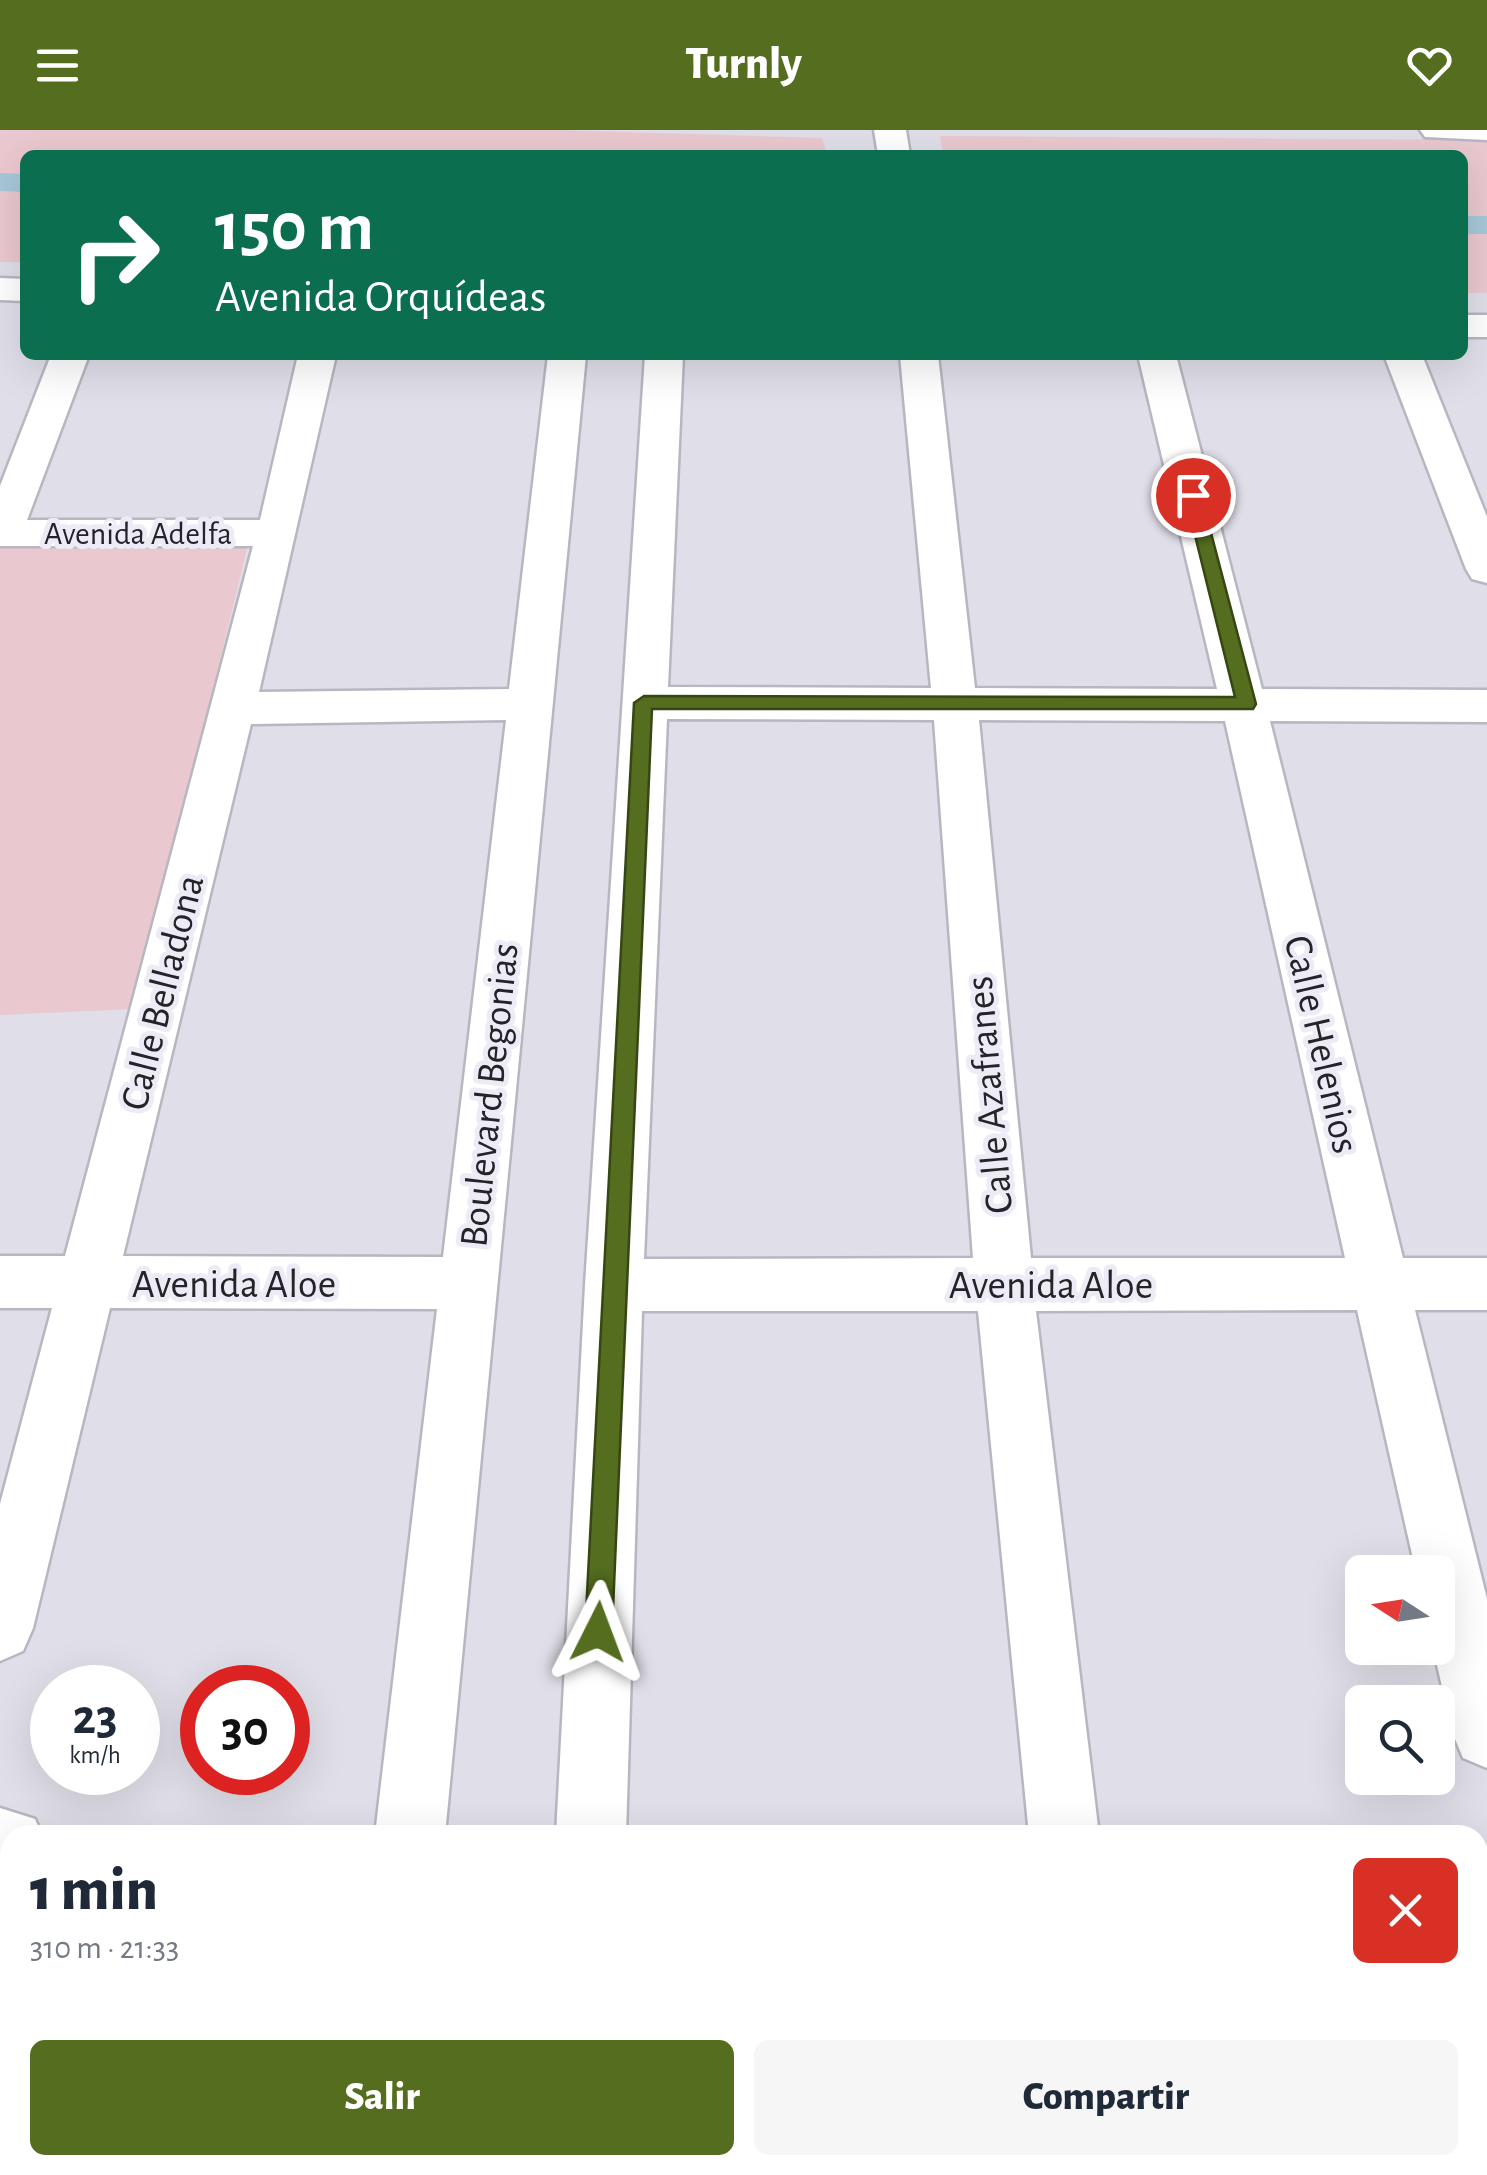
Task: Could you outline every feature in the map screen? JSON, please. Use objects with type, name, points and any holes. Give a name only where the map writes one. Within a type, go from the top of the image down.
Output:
[{"type":"street","points":[[1436,130],[1487,130]]},
{"type":"street","points":[[1,533],[68,360]]},
{"type":"street","name":"Calle Belladona","points":[[0,1628],[277,532],[316,360]]},
{"type":"street","name":"Boulevard Begonias","points":[[411,1825],[566,360]]},
{"type":"street","points":[[591,1825],[614,1285],[664,360]]},
{"type":"street","name":"Calle Azafranes","points":[[920,360],[955,706],[1004,1284],[1063,1825]]},
{"type":"street","name":"Calle Helenios","points":[[1159,360],[1246,704],[1377,1284],[1487,1734]]},
{"type":"street","points":[[1404,360],[1487,569]]},
{"type":"street","name":"Avenida Adelfa","points":[[1,533],[277,532]]},
{"type":"street","points":[[644,703],[1487,706]]},
{"type":"street","points":[[232,708],[530,704]]},
{"type":"street","name":"Avenida Aloe","points":[[0,1282],[468,1283]]},
{"type":"street","name":"Avenida Aloe","points":[[614,1285],[1487,1284]]},
{"type":"shaded area","points":[[0,130],[557,130],[822,138],[826,150],[20,150],[20,262],[0,262]]},
{"type":"shaded area","points":[[940,136],[1487,140],[1487,293],[1468,293],[1468,150],[942,150]]},
{"type":"shaded area","points":[[248,545],[135,1009],[0,1015],[0,547]]},
{"type":"waterway","points":[[0,182],[20,183]]},
{"type":"waterway","points":[[1468,225],[1487,225]]},
{"type":"route","points":[[598,1632],[644,703],[1246,704],[1193,495]]}]
